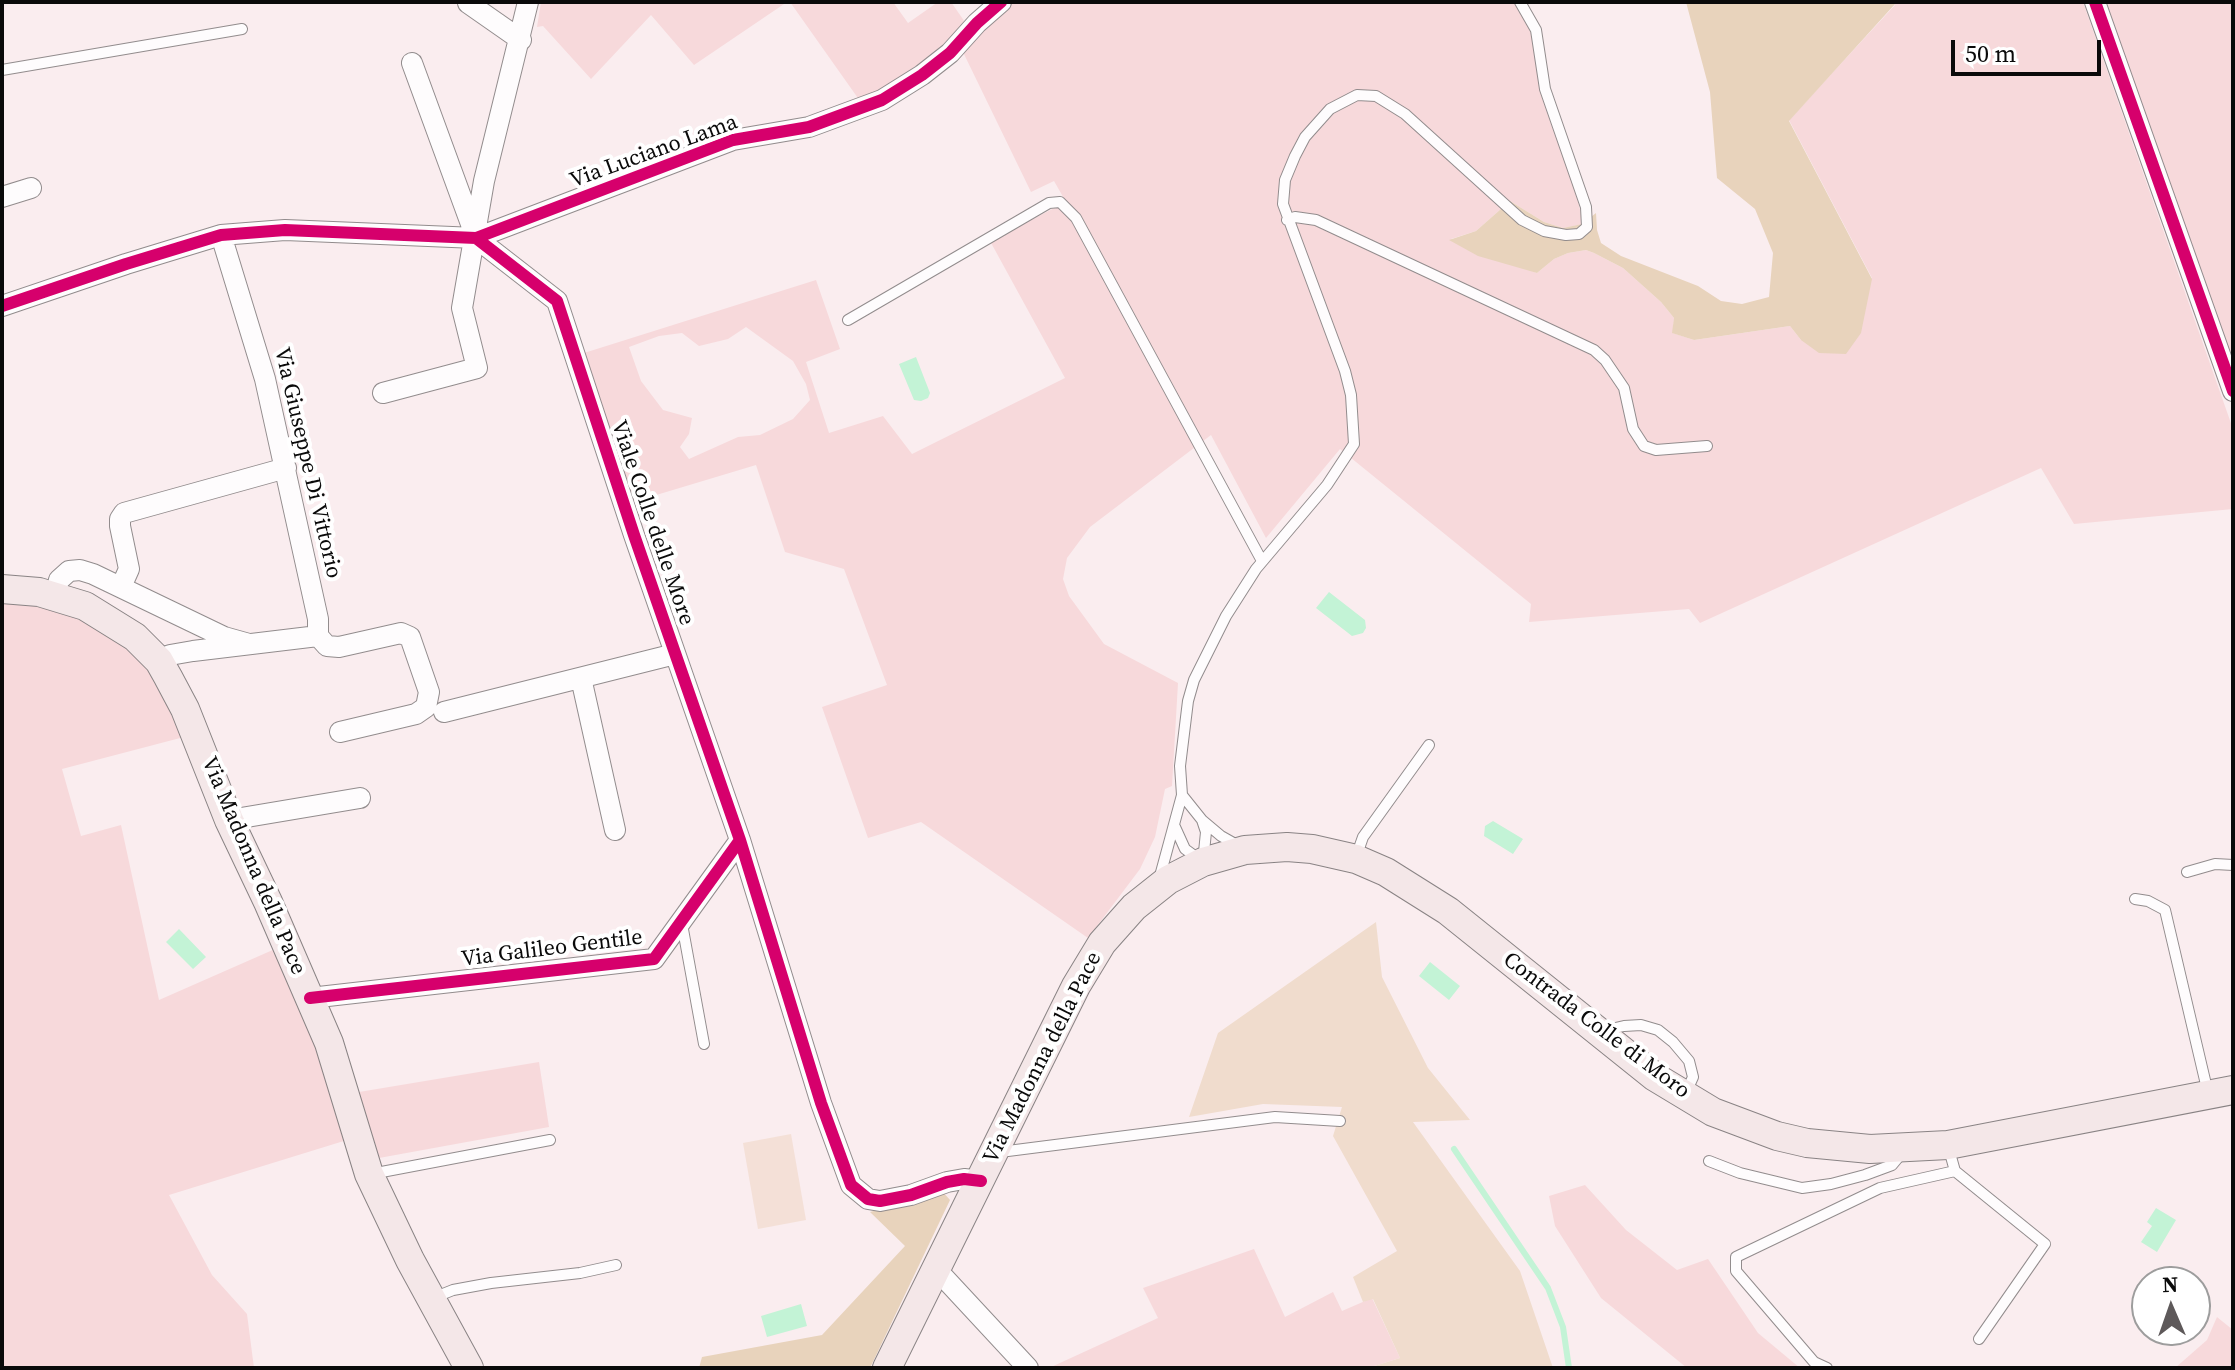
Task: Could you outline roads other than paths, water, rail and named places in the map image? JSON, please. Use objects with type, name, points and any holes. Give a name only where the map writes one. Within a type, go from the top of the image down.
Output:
[{"type":"main road","name":"Via Madonna della Pace","points":[[2,589],[55,595],[85,606],[135,637],[159,661],[185,709],[229,820],[329,1043],[369,1174],[469,1368]]},
{"type":"main road","name":"Via Madonna della Pace","points":[[887,1368],[1088,963],[1116,926],[1153,890],[1203,862],[1245,850],[1287,847]]},
{"type":"main road","name":"Contrada Colle di Moro","points":[[1287,847],[1356,859],[1386,872],[1448,911],[1604,1037],[1685,1097],[1713,1112],[1777,1136],[1838,1147],[1906,1148],[1952,1158],[2221,1092]]},
{"type":"street","points":[[383,393],[477,368],[462,308],[490,155],[528,2]]},
{"type":"street","name":"Via Luciano Lama","points":[[476,238],[733,140],[809,127],[882,100],[950,53],[1001,2]]},
{"type":"street","points":[[2095,2],[2233,391]]},
{"type":"street","points":[[468,3],[521,40]]},
{"type":"street","points":[[412,63],[476,238]]},
{"type":"street","points":[[2,197],[31,188]]},
{"type":"street","points":[[2,306],[221,235],[285,230],[476,238]]},
{"type":"street","name":"Via Giuseppe Di Vittorio","points":[[221,235],[265,379],[318,619],[318,636]]},
{"type":"street","name":"Viale Colle delle More","points":[[476,238],[557,301],[740,840],[816,1088],[851,1185],[868,1199],[880,1201],[911,1195],[947,1182],[964,1179],[981,1181]]},
{"type":"street","points":[[121,587],[129,563],[120,526],[124,513],[286,468]]},
{"type":"street","points":[[55,595],[59,580],[69,571],[80,570],[224,637],[249,644]]},
{"type":"street","points":[[159,661],[170,655],[193,651],[318,636],[327,646],[339,647],[401,633],[410,637],[429,692],[426,707],[416,714],[340,732]]},
{"type":"street","points":[[444,712],[675,654]]},
{"type":"street","points":[[581,678],[615,830]]},
{"type":"street","points":[[229,820],[360,798]]},
{"type":"street","name":"Via Galileo Gentile","points":[[310,998],[654,959],[740,840]]},
{"type":"street","points":[[937,1270],[1028,1368]]},
{"type":"lane","points":[[1153,890],[1164,867],[1182,795],[1180,766],[1191,689],[1226,616],[1262,561],[1327,485],[1354,444],[1351,395],[1345,371],[1287,220],[1283,204],[1285,180],[1305,137],[1330,109],[1357,95],[1376,96],[1392,104],[1522,220],[1544,231],[1579,234],[1587,227],[1586,207],[1545,89],[1536,30],[1520,2]]},
{"type":"lane","points":[[2,70],[242,29]]},
{"type":"lane","points":[[848,320],[1049,203],[1060,202],[1076,218],[1262,561]]},
{"type":"lane","points":[[1287,220],[1295,217],[1316,220],[1594,350],[1605,360],[1624,388],[1633,429],[1644,446],[1656,450],[1707,446]]},
{"type":"lane","points":[[1356,859],[1363,837],[1429,745]]},
{"type":"lane","points":[[1182,795],[1202,820],[1245,850]]},
{"type":"lane","points":[[1202,820],[1206,832],[1203,862]]},
{"type":"lane","points":[[1174,824],[1185,849],[1203,862]]},
{"type":"lane","points":[[2187,872],[2215,864],[2233,865]]},
{"type":"lane","points":[[2135,899],[2148,901],[2165,910],[2221,1092]]},
{"type":"lane","points":[[682,921],[704,1044]]},
{"type":"lane","points":[[1604,1037],[1611,1029],[1624,1026],[1641,1025],[1658,1030],[1689,1061],[1693,1077],[1685,1097]]},
{"type":"lane","points":[[994,1152],[1275,1117],[1340,1121]]},
{"type":"lane","points":[[369,1174],[550,1140]]},
{"type":"lane","points":[[1709,1161],[1740,1173],[1802,1188],[1831,1184],[1892,1165],[1906,1148]]},
{"type":"lane","points":[[1827,1368],[1814,1362],[1736,1271],[1736,1257],[1880,1188],[1952,1158],[2045,1244],[1979,1339]]},
{"type":"lane","points":[[431,1299],[453,1290],[491,1283],[580,1273],[616,1265]]},
{"type":"waterway","points":[[1454,1149],[1548,1288],[1563,1327],[1569,1368]]}]
